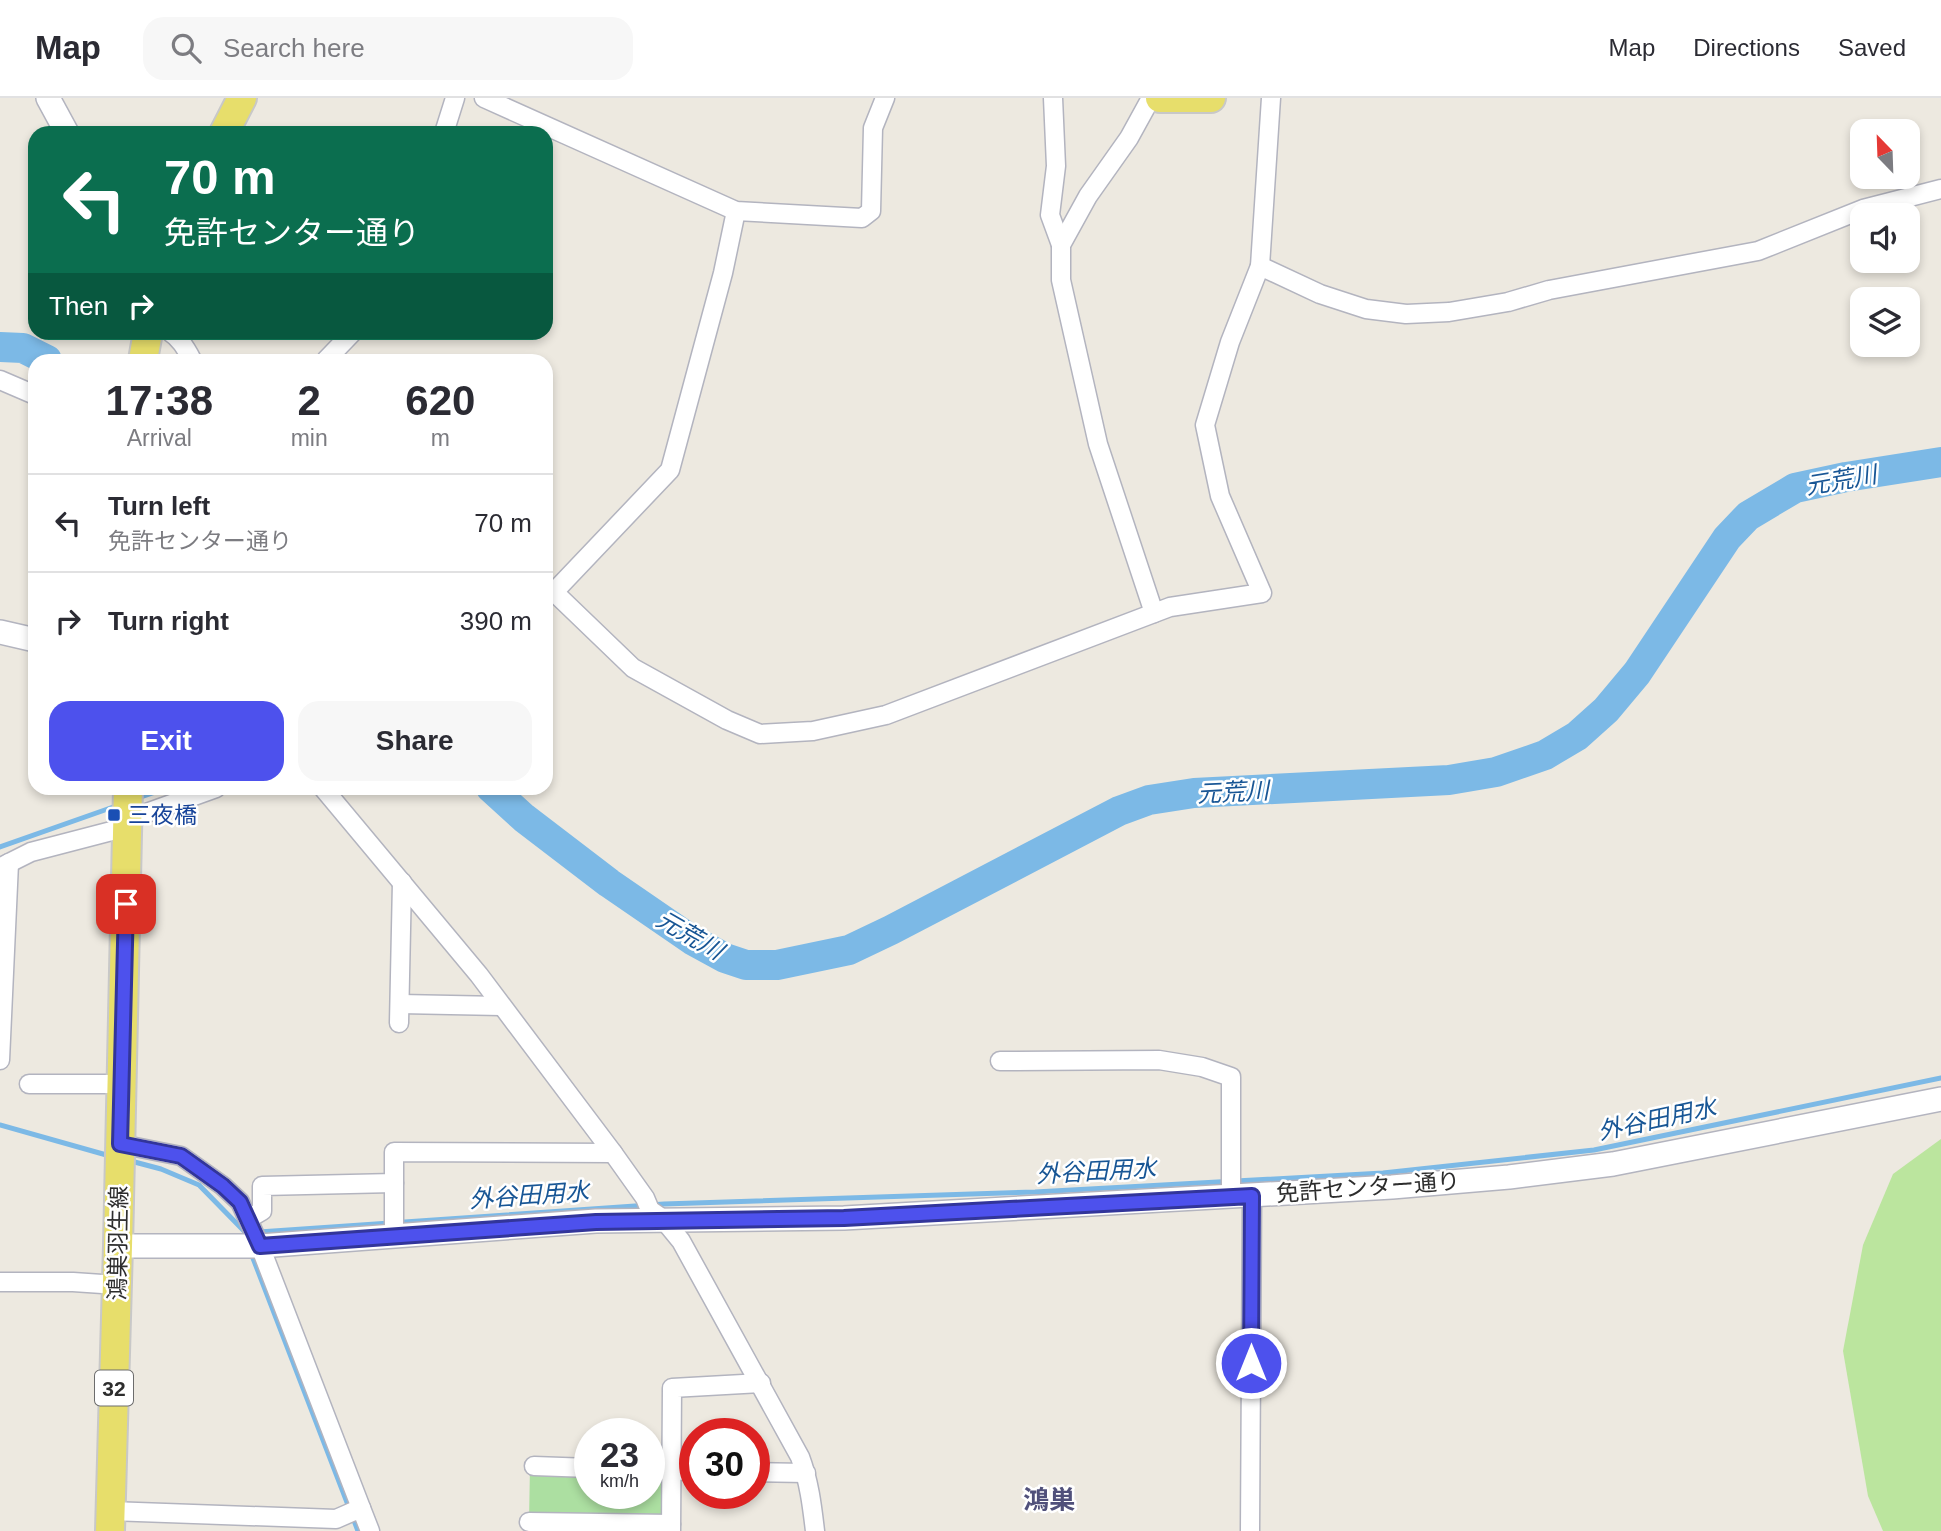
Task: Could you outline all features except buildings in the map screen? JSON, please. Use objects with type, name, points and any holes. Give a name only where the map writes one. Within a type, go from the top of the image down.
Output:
[{"type":"main road","points":[[228,126],[242,98]]},
{"type":"main road","points":[[1160,98],[1210,98]]},
{"type":"main road","name":"鴻巣羽生線","points":[[110,1521],[128,795]]},
{"type":"street","points":[[48,98],[63,126]]},
{"type":"street","points":[[446,126],[454,98]]},
{"type":"street","points":[[484,98],[546,126]]},
{"type":"street","points":[[553,129],[736,211],[862,218],[871,211],[873,128],[885,98]]},
{"type":"street","points":[[1053,98],[1056,166],[1050,215],[1061,245],[1061,280],[1098,444],[1154,613]]},
{"type":"street","points":[[1061,245],[1088,196],[1129,138],[1151,98]]},
{"type":"street","points":[[553,596],[633,668],[727,720],[760,734],[813,731],[886,715],[1170,607],[1262,593],[1220,496],[1205,425],[1230,342],[1260,267],[1270,98]]},
{"type":"street","points":[[1260,267],[1320,294],[1366,309],[1406,314],[1450,312],[1508,302],[1549,290],[1758,251],[1863,209],[1941,188]]},
{"type":"street","points":[[553,590],[670,470],[723,273],[736,211]]},
{"type":"street","points":[[179,340],[189,354]]},
{"type":"street","points":[[332,354],[345,340]]},
{"type":"street","points":[[0,380],[28,392]]},
{"type":"street","points":[[0,632],[28,638]]},
{"type":"street","points":[[0,1060],[4,865],[31,852],[127,823],[197,795]]},
{"type":"street","points":[[329,795],[479,975],[613,1153],[645,1198],[650,1210],[663,1219],[681,1241],[800,1457],[806,1473],[815,1531]]},
{"type":"street","points":[[399,1023],[402,881]]},
{"type":"street","points":[[400,1004],[501,1006]]},
{"type":"street","points":[[1000,1061],[1159,1060],[1202,1067],[1231,1077],[1242,1196],[1250,1531]]},
{"type":"street","points":[[29,1084],[122,1084]]},
{"type":"street","name":"免許センター通り","points":[[118,1246],[260,1246],[596,1222],[844,1218],[1392,1187],[1509,1177],[1612,1164],[1941,1098]]},
{"type":"street","points":[[120,1144],[181,1156],[223,1186],[240,1202],[260,1246],[370,1531]]},
{"type":"street","points":[[394,1237],[394,1152],[613,1153]]},
{"type":"street","points":[[248,1219],[262,1211],[262,1186],[394,1183]]},
{"type":"street","points":[[0,1282],[117,1285]]},
{"type":"street","points":[[529,1522],[671,1528],[672,1388],[761,1383]]},
{"type":"street","points":[[534,1466],[574,1467]]},
{"type":"street","points":[[665,1471],[679,1471]]},
{"type":"street","points":[[770,1472],[806,1473]]},
{"type":"street","points":[[110,1521],[336,1519],[361,1508]]},
{"type":"green space","points":[[1941,1139],[1941,1531],[1883,1531],[1868,1496],[1843,1351],[1863,1245],[1893,1174]]},
{"type":"green space","points":[[530,1466],[574,1467],[574,1509],[665,1509],[665,1471],[672,1471],[671,1524],[529,1522]]},
{"type":"waterway","name":"元荒川","points":[[0,347],[23,348],[35,354]]},
{"type":"waterway","name":"元荒川","points":[[499,795],[524,818],[609,883],[692,940],[725,958],[746,965],[777,965],[849,950],[1119,811],[1149,800],[1194,793],[1449,780],[1496,772],[1545,755],[1577,736],[1606,710],[1637,673],[1727,538],[1748,516],[1795,488],[1941,462]]},
{"type":"waterway","points":[[138,798],[147,795]]},
{"type":"waterway","points":[[0,847],[119,805]]},
{"type":"waterway","name":"外谷田用水","points":[[259,1232],[664,1204],[1035,1192],[1383,1173],[1594,1150],[1941,1078]]},
{"type":"waterway","points":[[0,1125],[110,1156]]},
{"type":"waterway","points":[[127,1160],[161,1169],[199,1185],[245,1232],[246,1237]]},
{"type":"waterway","points":[[251,1253],[358,1531]]},
{"type":"place","name":"三夜橋","points":[[114,815]]},
{"type":"district","name":"鴻巣","points":[[1049,1500]]},
{"type":"route","points":[[126,904],[120,1144],[181,1156],[223,1186],[240,1202],[260,1246],[596,1222],[844,1218],[1252,1196],[1251,1363]]}]
